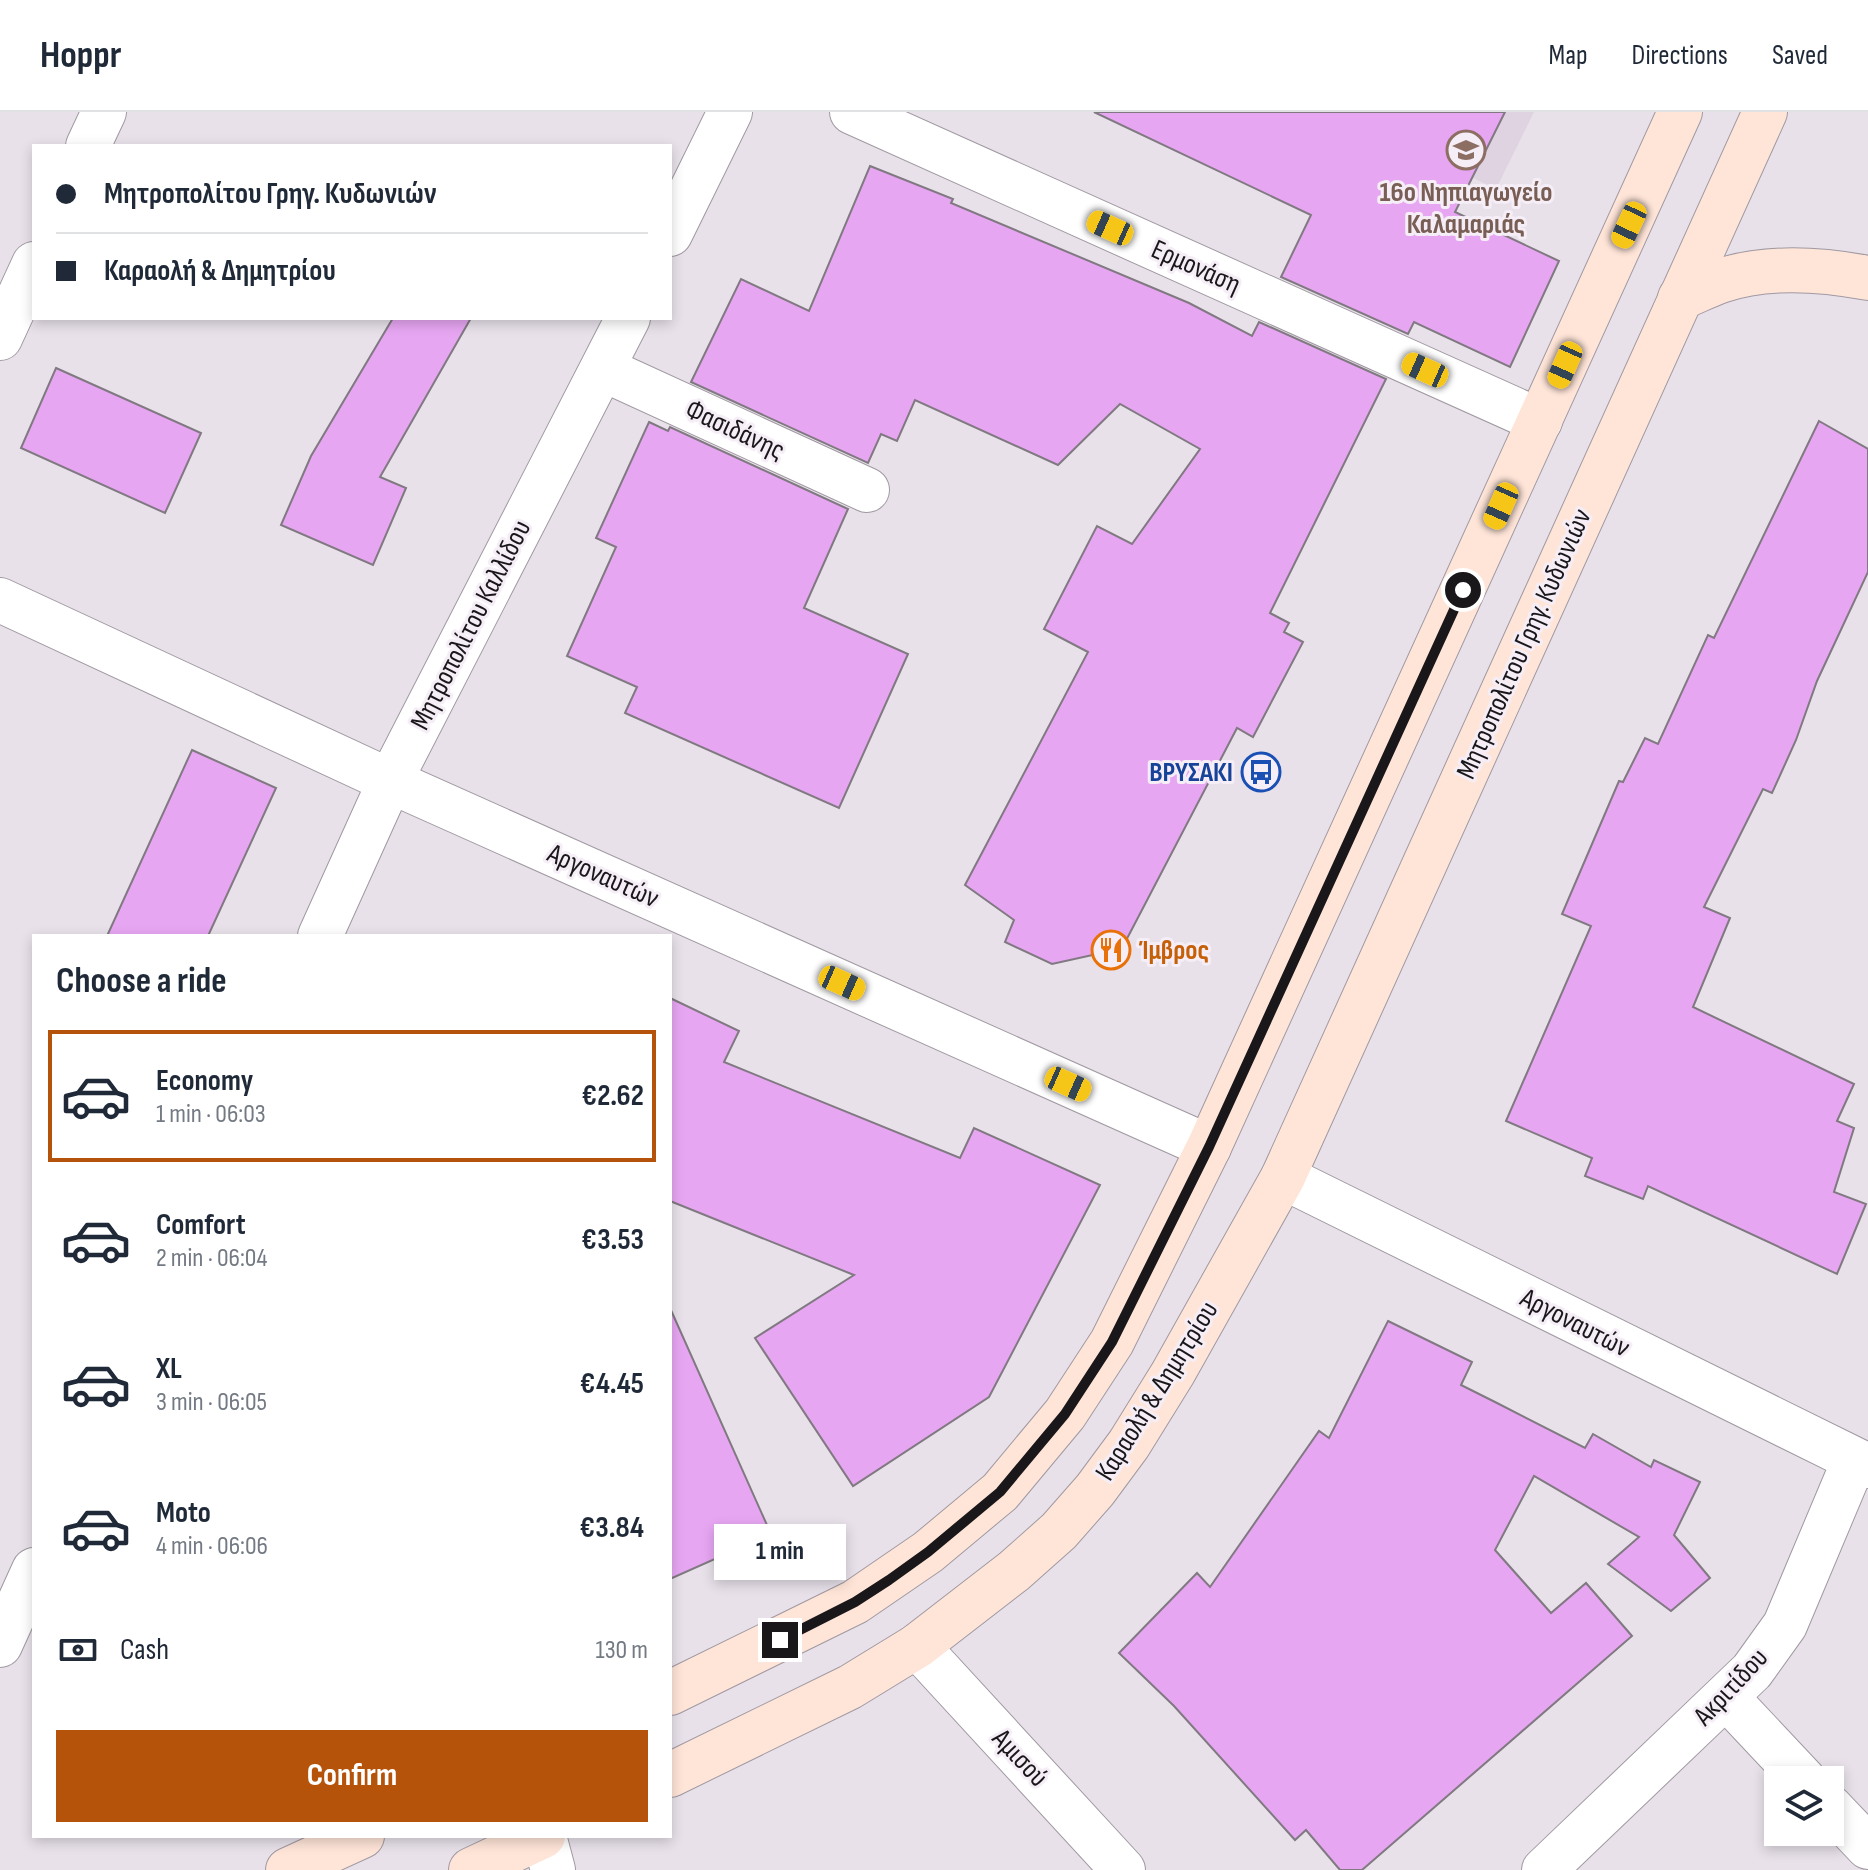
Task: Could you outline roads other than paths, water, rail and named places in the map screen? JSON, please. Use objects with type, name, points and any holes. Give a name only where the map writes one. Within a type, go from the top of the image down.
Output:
[{"type":"main road","points":[[672,1692],[855,1602],[928,1552],[1000,1492],[1065,1414],[1112,1342],[1209,1147],[1680,112]]},
{"type":"main road","name":"Μητροπολίτου Γρηγ. Κυδωνιών","points":[[1283,1177],[1765,112]]},
{"type":"main road","points":[[1680,298],[1722,280],[1778,270],[1833,271],[1868,278]]},
{"type":"main road","name":"Καραολή & Δημητρίου","points":[[672,1774],[850,1687],[917,1646],[1014,1571],[1059,1531],[1129,1444],[1173,1373],[1283,1177]]},
{"type":"main road","points":[[288,1870],[358,1838]]},
{"type":"main road","points":[[471,1870],[540,1838]]},
{"type":"street","points":[[89,144],[104,112]]},
{"type":"street","points":[[672,230],[730,112]]},
{"type":"street","name":"Ερμονάση","points":[[852,112],[1540,421]]},
{"type":"street","points":[[0,338],[32,268]]},
{"type":"street","name":"Μητροπολίτου Καλλίδου","points":[[321,934],[390,781],[627,320]]},
{"type":"street","name":"Φασιδάνης","points":[[603,369],[867,490]]},
{"type":"street","name":"Αργοναυτών","points":[[0,600],[390,781],[1209,1147]]},
{"type":"street","name":"Αργοναυτών","points":[[1283,1177],[1861,1463]]},
{"type":"street","name":"Ακριτίδου","points":[[1544,1870],[1752,1671],[1785,1625],[1861,1463]]},
{"type":"street","points":[[0,1645],[32,1574]]},
{"type":"street","name":"Αμισού","points":[[917,1646],[1123,1870]]},
{"type":"street","points":[[1726,1697],[1791,1766]]},
{"type":"street","points":[[1844,1822],[1868,1847]]},
{"type":"street","points":[[545,1838],[553,1870]]},
{"type":"place","name":"16ο Νηπιαγωγείο Καλαμαριάς","points":[[1466,150]]},
{"type":"place","name":"ΒΡΥΣΑΚΙ","points":[[1261,772]]},
{"type":"place","name":"Ίμβρος","points":[[1111,950]]}]
